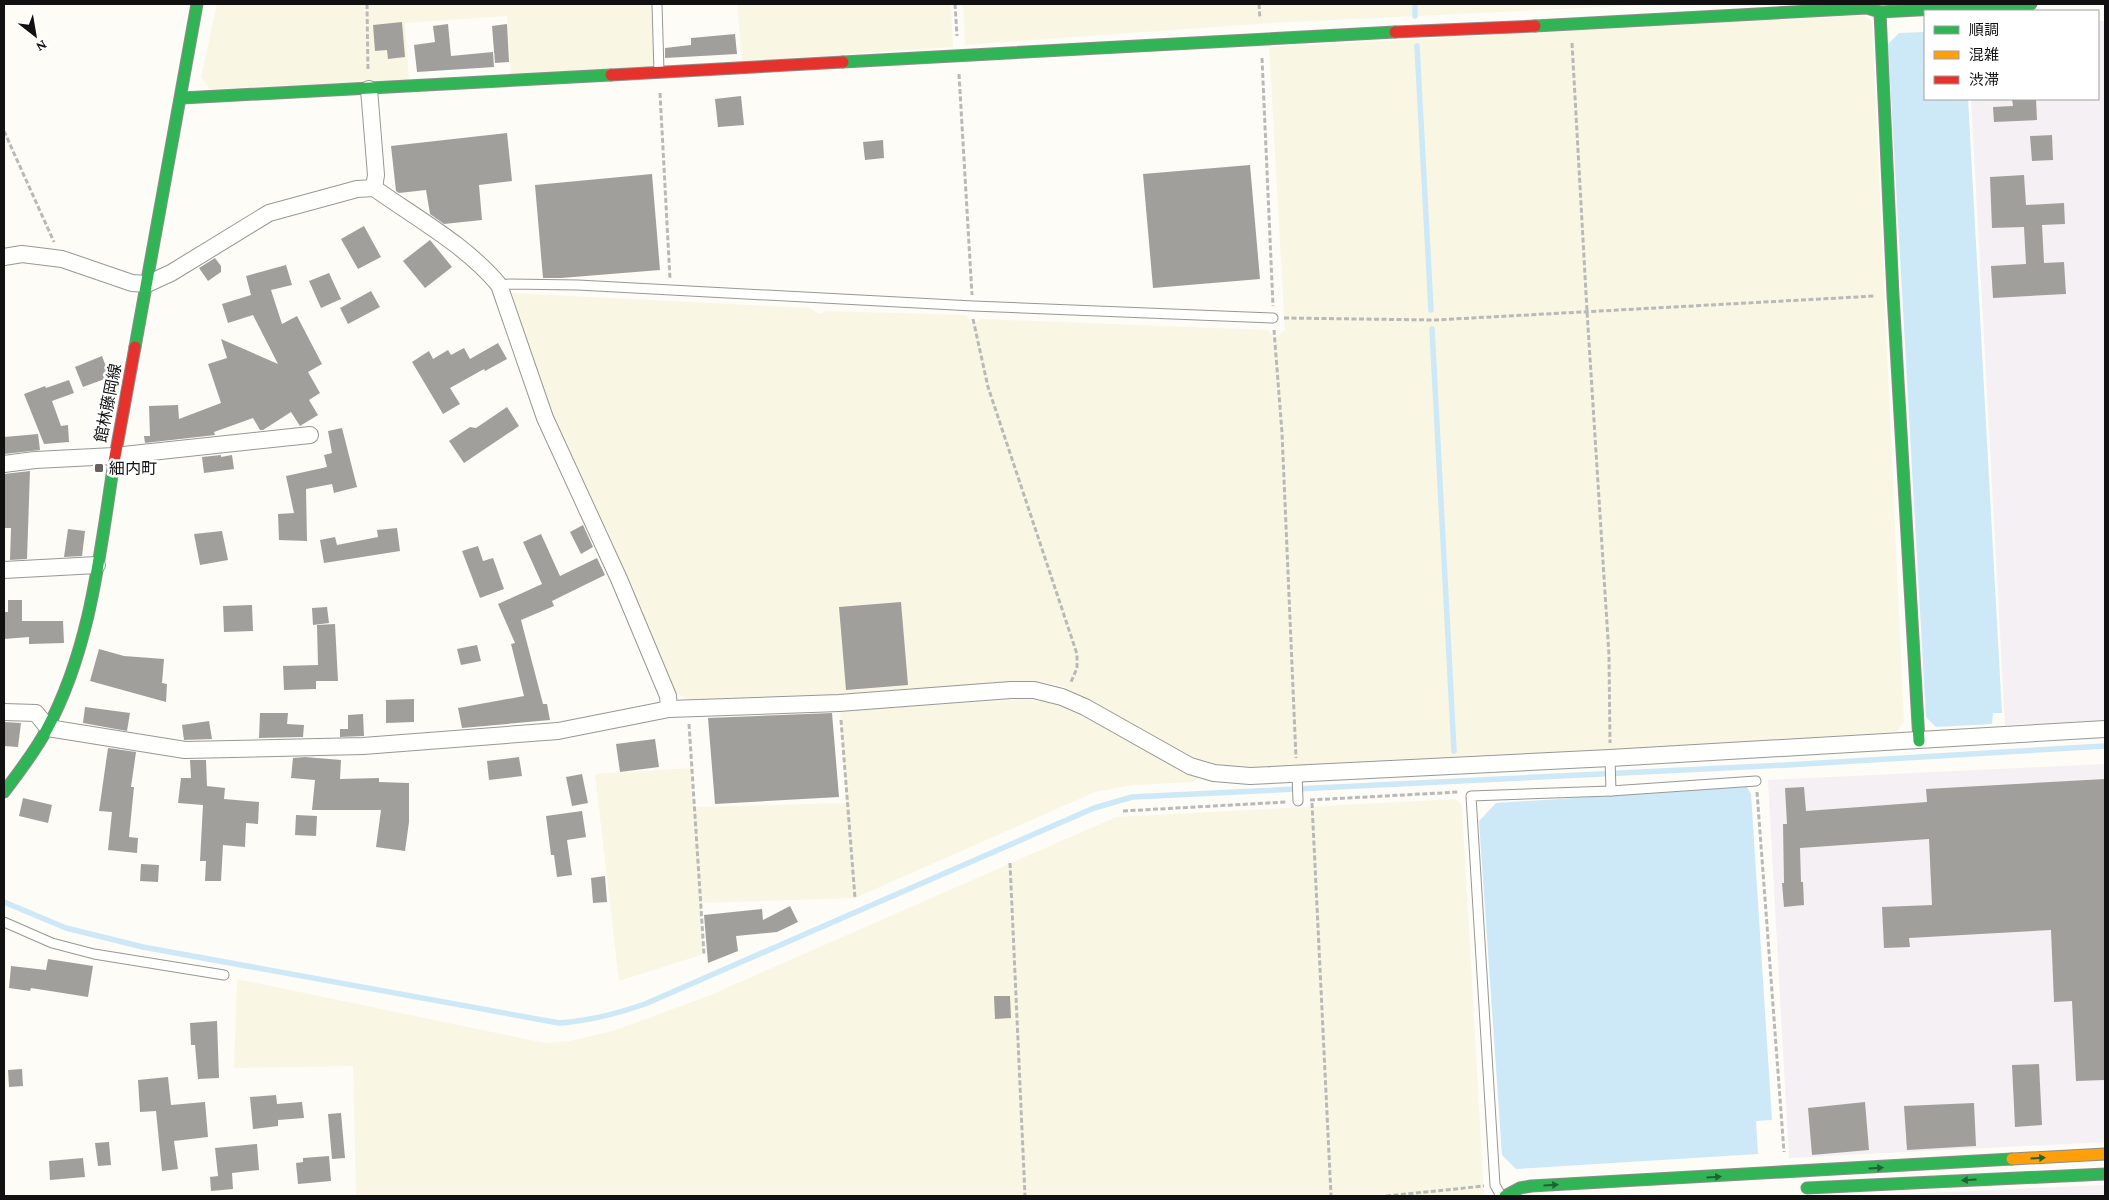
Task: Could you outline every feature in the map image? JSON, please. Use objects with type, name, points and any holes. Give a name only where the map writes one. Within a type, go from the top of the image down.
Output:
[{"type":"street","name":"館林藤岡線","points":[[4,792],[48,728],[66,687],[80,640],[97,565],[114,456],[148,284],[197,4]]},
{"type":"street","points":[[182,98],[1261,38],[1867,8],[1880,12],[2031,4]]},
{"type":"street","points":[[1880,12],[1893,295],[1919,740]]},
{"type":"street","points":[[369,89],[376,175],[374,188]]},
{"type":"street","points":[[4,257],[22,254],[62,259],[132,283],[148,284],[171,273],[269,213],[357,188],[374,188],[470,256],[487,271],[499,286],[545,418],[638,621],[668,696],[669,709]]},
{"type":"street","points":[[4,464],[35,460],[114,456],[310,435]]},
{"type":"street","points":[[4,570],[97,565]]},
{"type":"street","points":[[4,712],[36,713],[48,728],[185,750],[363,746],[558,731],[669,709],[839,702],[1034,690],[1062,696],[1085,707],[1190,766],[1230,776],[1297,777],[1610,762],[2105,729]]},
{"type":"street","points":[[1505,1196],[1520,1188],[1531,1186],[2105,1154]]},
{"type":"street","points":[[1796,1188],[2105,1174]]},
{"type":"lane","points":[[656,4],[659,72]]},
{"type":"lane","points":[[499,286],[510,284],[578,285],[973,306],[1273,318]]},
{"type":"lane","points":[[1610,762],[1611,788]]},
{"type":"lane","points":[[1297,777],[1298,798]]},
{"type":"lane","points":[[1501,1196],[1495,1185],[1471,796],[1756,781]]},
{"type":"lane","points":[[4,922],[52,943],[94,954],[224,975]]},
{"type":"path","points":[[366,4],[369,89]]},
{"type":"path","points":[[955,4],[973,324],[988,387],[1077,654],[1077,668],[1062,696]]},
{"type":"path","points":[[1571,24],[1609,655],[1610,762]]},
{"type":"path","points":[[1261,38],[1273,318],[1282,433],[1297,777]]},
{"type":"path","points":[[659,72],[670,290]]},
{"type":"path","points":[[4,131],[62,259]]},
{"type":"path","points":[[1273,318],[1434,320],[1893,295]]},
{"type":"path","points":[[839,702],[855,898]]},
{"type":"path","points":[[688,708],[704,954]]},
{"type":"path","points":[[1756,781],[1784,1153]]},
{"type":"path","points":[[1123,811],[1298,798],[1312,800],[1461,792],[1471,796]]},
{"type":"path","points":[[1312,800],[1331,1196]]},
{"type":"path","points":[[1010,863],[1025,1196]]},
{"type":"path","points":[[1386,1196],[1495,1185]]},
{"type":"shaded area","points":[[217,4],[657,4],[658,59],[651,67],[511,74],[507,16],[405,23],[409,80],[210,89],[201,77]]},
{"type":"shaded area","points":[[737,4],[951,4],[953,47],[742,61]]},
{"type":"shaded area","points":[[963,4],[1666,4],[1271,23],[965,45]]},
{"type":"shaded area","points":[[1864,15],[1872,22],[1904,722],[1897,732],[1284,770],[1215,766],[1193,758],[1063,686],[1049,683],[1024,681],[835,695],[694,702],[675,693],[576,464],[551,416],[513,302],[512,293],[810,308],[819,314],[826,311],[966,315],[973,324],[982,319],[1267,330],[1275,337],[1285,330],[1269,47]]},
{"type":"shaded area","points":[[2099,21],[2105,21],[2105,720],[2005,725],[1971,100],[2099,100]]},
{"type":"shaded area","points":[[1024,699],[1049,702],[1069,708],[1198,778],[1193,782],[1134,785],[1095,792],[855,898],[701,903],[704,954],[619,981],[595,774],[691,768],[694,807],[846,803],[840,711]]},
{"type":"shaded area","points":[[2105,764],[2105,1142],[1789,1158],[1768,780]]},
{"type":"shaded area","points":[[1455,799],[1462,805],[1484,1196],[356,1196],[353,1066],[234,1068],[237,979],[545,1043],[569,1041],[613,1031],[708,996],[1116,817]]},
{"type":"shaded area","points":[[2105,1185],[2105,1196],[1860,1196]]},
{"type":"water","points":[[1924,32],[1924,100],[1968,100],[2002,713],[1993,713],[1992,724],[1936,727],[1926,717],[1888,44],[1899,33]]},
{"type":"water","points":[[1747,787],[1751,794],[1772,1120],[1756,1121],[1758,1154],[1516,1169],[1502,1155],[1479,821],[1496,803]]},
{"type":"building","points":[[402,22],[405,57],[388,59],[387,50],[375,51],[373,25]]},
{"type":"building","points":[[448,24],[451,56],[493,52],[494,67],[417,72],[414,45],[435,42],[433,26]]},
{"type":"building","points":[[507,24],[509,62],[495,63],[492,26]]},
{"type":"building","points":[[735,34],[737,54],[665,58],[665,48],[691,45],[691,38]]},
{"type":"building","points":[[741,96],[744,125],[718,127],[715,99]]},
{"type":"building","points":[[2012,100],[2036,100],[2037,120],[1994,122],[1993,107],[2013,106]]},
{"type":"building","points":[[507,133],[512,181],[479,185],[482,220],[444,224],[430,214],[426,190],[399,193],[396,191],[391,146]]},
{"type":"building","points":[[2052,135],[2053,160],[2032,161],[2030,136]]},
{"type":"building","points":[[883,140],[884,158],[865,160],[863,142]]},
{"type":"building","points":[[1250,165],[1260,279],[1153,288],[1143,174]]},
{"type":"building","points":[[652,174],[660,270],[543,278],[535,185]]},
{"type":"building","points":[[2024,175],[2026,205],[2064,203],[2065,224],[2042,225],[2044,263],[2064,262],[2066,294],[1993,298],[1991,266],[2026,264],[2024,227],[1992,228],[1990,177]]},
{"type":"building","points":[[364,226],[381,257],[358,269],[341,239]]},
{"type":"building","points":[[430,240],[452,267],[425,288],[403,261]]},
{"type":"building","points":[[215,258],[221,266],[221,272],[208,281],[199,268]]},
{"type":"building","points":[[286,265],[292,285],[271,290],[282,324],[297,316],[322,364],[308,372],[320,393],[309,400],[318,415],[300,426],[291,412],[263,430],[260,430],[253,418],[214,432],[215,435],[145,443],[144,436],[150,436],[149,406],[178,405],[179,419],[221,403],[208,364],[227,358],[221,339],[278,364],[253,315],[228,323],[222,304],[251,295],[246,276]]},
{"type":"building","points":[[329,273],[341,299],[321,308],[309,281]]},
{"type":"building","points":[[371,291],[380,307],[348,324],[340,308]]},
{"type":"building","points":[[498,343],[507,359],[485,371],[484,369],[450,388],[460,404],[443,414],[412,362],[429,351],[433,359],[448,350],[451,355],[464,348],[470,359]]},
{"type":"building","points":[[102,356],[110,377],[83,387],[75,367]]},
{"type":"building","points":[[69,380],[74,393],[52,401],[61,426],[68,425],[69,442],[44,444],[24,394]]},
{"type":"building","points":[[507,407],[519,426],[464,463],[449,441],[470,427],[476,428]]},
{"type":"building","points":[[342,428],[357,487],[334,493],[332,484],[306,489],[307,541],[279,540],[278,514],[294,513],[286,476],[327,467],[324,455],[332,453],[328,431]]},
{"type":"building","points":[[38,434],[40,450],[4,454],[4,437]]},
{"type":"building","points":[[221,455],[221,457],[232,455],[234,469],[204,473],[202,457]]},
{"type":"building","points":[[30,471],[27,559],[10,560],[11,528],[4,528],[4,474]]},
{"type":"building","points":[[583,525],[593,547],[581,554],[570,532]]},
{"type":"building","points":[[397,528],[400,551],[324,563],[320,540],[335,537],[337,545],[378,537],[377,530]]},
{"type":"building","points":[[68,529],[85,531],[82,556],[64,557]]},
{"type":"building","points":[[222,531],[228,560],[200,565],[194,534]]},
{"type":"building","points":[[541,534],[560,576],[597,558],[605,575],[552,601],[554,606],[521,620],[543,704],[547,704],[550,720],[462,728],[458,708],[524,696],[511,644],[515,643],[498,604],[542,584],[523,542]]},
{"type":"building","points":[[478,546],[483,561],[493,558],[504,589],[480,598],[462,551]]},
{"type":"building","points":[[8,600],[22,600],[22,621],[63,621],[64,643],[29,644],[29,637],[4,639],[4,612],[8,612]]},
{"type":"building","points":[[901,602],[908,685],[846,690],[839,607]]},
{"type":"building","points":[[252,605],[253,631],[224,632],[223,606]]},
{"type":"building","points":[[327,607],[329,623],[313,625],[312,608]]},
{"type":"building","points":[[335,624],[338,681],[316,681],[316,689],[284,690],[283,666],[318,665],[317,625]]},
{"type":"building","points":[[477,645],[481,661],[461,665],[457,649]]},
{"type":"building","points":[[99,649],[124,656],[164,659],[162,683],[167,684],[166,702],[90,681]]},
{"type":"building","points":[[414,699],[414,722],[386,723],[386,700]]},
{"type":"building","points":[[85,707],[130,713],[127,731],[83,723]]},
{"type":"building","points":[[260,713],[288,713],[287,724],[304,725],[303,737],[259,738]]},
{"type":"building","points":[[832,713],[839,797],[715,804],[708,718]]},
{"type":"building","points":[[363,714],[364,736],[340,737],[340,729],[348,729],[348,715]]},
{"type":"building","points":[[209,721],[212,739],[184,740],[182,725]]},
{"type":"building","points":[[4,722],[21,723],[18,747],[4,746]]},
{"type":"building","points":[[655,739],[659,767],[620,772],[616,744]]},
{"type":"building","points":[[108,748],[136,752],[131,787],[134,787],[129,837],[138,838],[137,853],[108,850],[112,812],[99,811]]},
{"type":"building","points":[[519,757],[522,776],[489,780],[487,761]]},
{"type":"building","points":[[293,758],[341,760],[340,779],[379,778],[379,782],[409,783],[409,822],[405,851],[376,847],[381,810],[312,810],[315,780],[291,778]]},
{"type":"building","points":[[190,760],[206,760],[207,786],[225,788],[224,799],[259,802],[258,824],[246,823],[245,847],[223,845],[221,881],[205,881],[206,861],[200,861],[203,805],[178,803],[181,778],[191,778]]},
{"type":"building","points":[[582,774],[588,803],[572,806],[566,777]]},
{"type":"building","points":[[2105,779],[2105,1080],[2076,1081],[2072,1001],[2054,1002],[2051,930],[1909,938],[1910,947],[1884,948],[1882,907],[1932,905],[1929,839],[1800,848],[1804,905],[1784,907],[1782,883],[1784,883],[1783,824],[1787,824],[1785,788],[1804,787],[1806,811],[1927,802],[1926,789]]},
{"type":"building","points":[[23,798],[52,805],[48,823],[19,816]]},
{"type":"building","points":[[582,811],[586,837],[567,840],[572,875],[557,877],[554,855],[551,855],[546,816]]},
{"type":"building","points":[[296,815],[317,816],[316,836],[295,835]]},
{"type":"building","points":[[141,864],[159,865],[158,882],[140,881]]},
{"type":"building","points":[[605,876],[607,902],[593,903],[591,878]]},
{"type":"building","points":[[790,906],[798,922],[777,932],[736,936],[738,951],[708,963],[704,915],[762,909],[763,920]]},
{"type":"building","points":[[48,959],[93,966],[88,997],[31,988],[30,991],[9,988],[11,966],[46,970]]},
{"type":"building","points":[[994,996],[1010,996],[1011,1018],[995,1019]]},
{"type":"building","points":[[217,1021],[219,1078],[198,1079],[195,1045],[191,1045],[190,1023]]},
{"type":"building","points":[[2039,1064],[2042,1125],[2015,1127],[2012,1065]]},
{"type":"building","points":[[22,1069],[23,1086],[9,1087],[8,1070]]},
{"type":"building","points":[[168,1077],[171,1105],[205,1102],[208,1137],[174,1141],[178,1169],[162,1171],[156,1111],[140,1112],[138,1080]]},
{"type":"building","points":[[276,1095],[277,1104],[302,1102],[304,1118],[278,1120],[278,1126],[253,1129],[250,1097]]},
{"type":"building","points":[[1865,1102],[1869,1150],[1812,1155],[1808,1108]]},
{"type":"building","points":[[1974,1103],[1976,1146],[1907,1150],[1904,1106]]},
{"type":"building","points":[[341,1113],[345,1158],[332,1159],[328,1114]]},
{"type":"building","points":[[109,1142],[111,1165],[98,1166],[95,1143]]},
{"type":"building","points":[[257,1144],[259,1170],[232,1173],[233,1189],[211,1191],[210,1177],[218,1176],[215,1148]]},
{"type":"building","points":[[329,1156],[331,1181],[298,1184],[296,1163],[303,1162],[303,1158]]},
{"type":"building","points":[[83,1158],[85,1177],[50,1180],[49,1161]]},
{"type":"waterway","points":[[1415,4],[1415,16]]},
{"type":"waterway","points":[[1417,46],[1431,310]]},
{"type":"waterway","points":[[1432,329],[1454,751]]},
{"type":"waterway","points":[[4,902],[66,928],[143,947],[559,1023],[581,1021],[645,1004],[1094,808],[1132,797],[1787,765],[2105,746]]},
{"type":"traffic: fast","points":[[135,347],[197,4]]},
{"type":"traffic: fast","points":[[1535,26],[1867,8],[1880,12],[2031,4]]},
{"type":"traffic: fast","points":[[1880,12],[1893,295],[1919,741]]},
{"type":"traffic: fast","points":[[843,62],[1395,32]]},
{"type":"traffic: fast","points":[[182,98],[611,75]]},
{"type":"traffic: fast","points":[[4,792],[27,762],[47,729],[62,698],[74,665],[92,598],[114,462]]},
{"type":"traffic: fast","points":[[1505,1196],[1520,1188],[1531,1186],[2012,1159]]},
{"type":"traffic: fast","points":[[1807,1188],[2105,1174]]},
{"type":"traffic: slow","points":[[2012,1159],[2105,1154]]},
{"type":"traffic: jam","points":[[1395,32],[1535,26]]},
{"type":"traffic: jam","points":[[611,75],[843,62]]},
{"type":"traffic: jam","points":[[114,462],[135,347]]},
{"type":"place","name":"細内町","points":[[99,468]]}]
